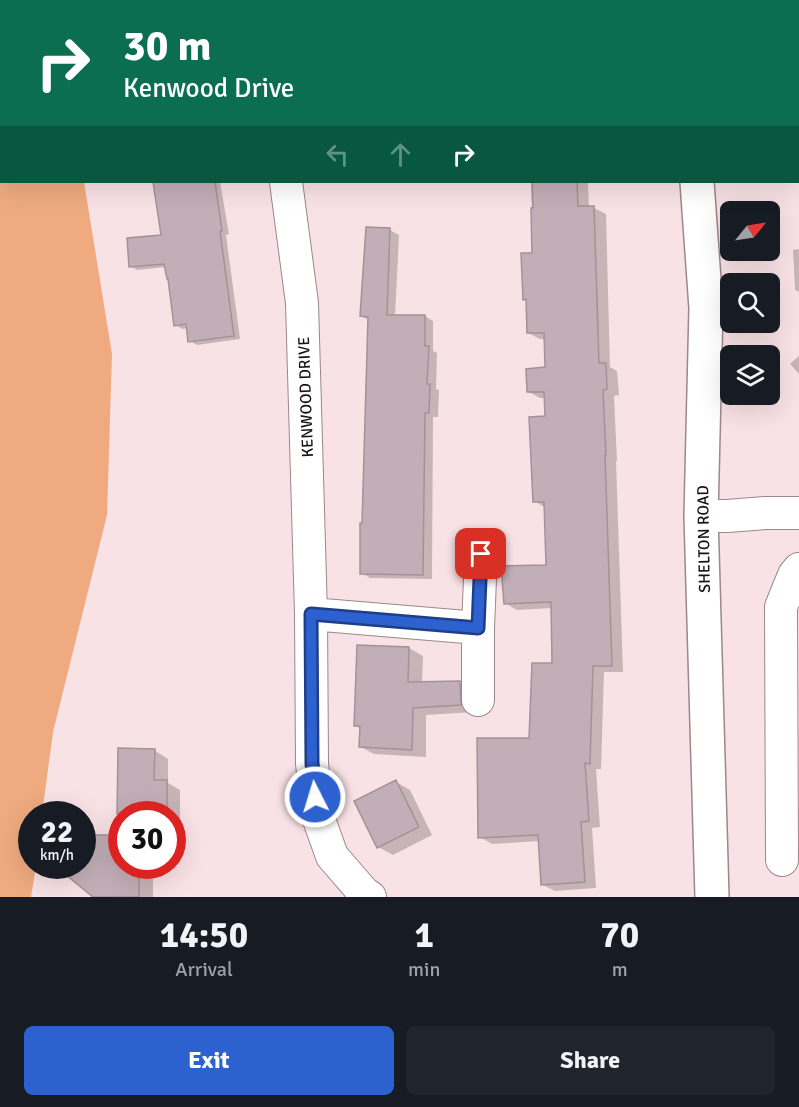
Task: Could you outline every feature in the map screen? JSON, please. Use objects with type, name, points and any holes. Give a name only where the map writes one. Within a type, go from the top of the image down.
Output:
[{"type":"main road","name":"SHELTON ROAD","points":[[698,183],[706,308],[701,516],[712,897]]},
{"type":"street","name":"KENWOOD DRIVE","points":[[286,183],[302,303],[311,614],[312,763],[317,814],[332,856],[363,893],[370,897]]},
{"type":"street","points":[[701,516],[799,513]]},
{"type":"street","points":[[478,700],[481,554]]},
{"type":"street","points":[[782,860],[781,607],[794,575],[799,569]]},
{"type":"street","points":[[311,614],[478,628]]},
{"type":"shaded area","points":[[0,183],[84,183],[112,354],[107,515],[53,732],[44,801],[18,801],[18,879],[34,879],[31,897],[0,897]]},
{"type":"building","points":[[153,183],[215,183],[234,336],[188,342],[186,324],[174,326],[164,264],[129,267],[127,238],[161,235]]},
{"type":"building","points":[[532,183],[577,183],[578,206],[594,206],[599,363],[606,363],[607,389],[603,390],[612,666],[593,666],[590,764],[585,763],[589,821],[581,822],[585,882],[541,885],[538,835],[478,838],[477,738],[529,738],[532,663],[552,663],[551,602],[504,604],[501,566],[546,565],[544,502],[533,502],[529,417],[545,416],[544,392],[527,392],[526,369],[545,367],[544,333],[527,333],[521,253],[532,253],[531,208],[533,208]]},
{"type":"building","points":[[366,227],[390,228],[387,315],[425,315],[425,346],[429,346],[427,384],[430,384],[429,413],[425,413],[423,575],[360,574],[368,317],[360,316]]},
{"type":"building","points":[[357,645],[409,647],[408,682],[460,681],[461,705],[413,708],[412,750],[359,747],[360,726],[354,726]]},
{"type":"building","points":[[118,748],[155,749],[154,780],[167,780],[167,801],[117,801]]},
{"type":"building","points":[[396,780],[419,827],[377,848],[354,801]]},
{"type":"building","points":[[96,835],[108,835],[108,879],[139,879],[139,897],[93,897],[71,879],[96,879]]},
{"type":"route","points":[[315,797],[312,763],[311,614],[478,628],[481,554]]}]
